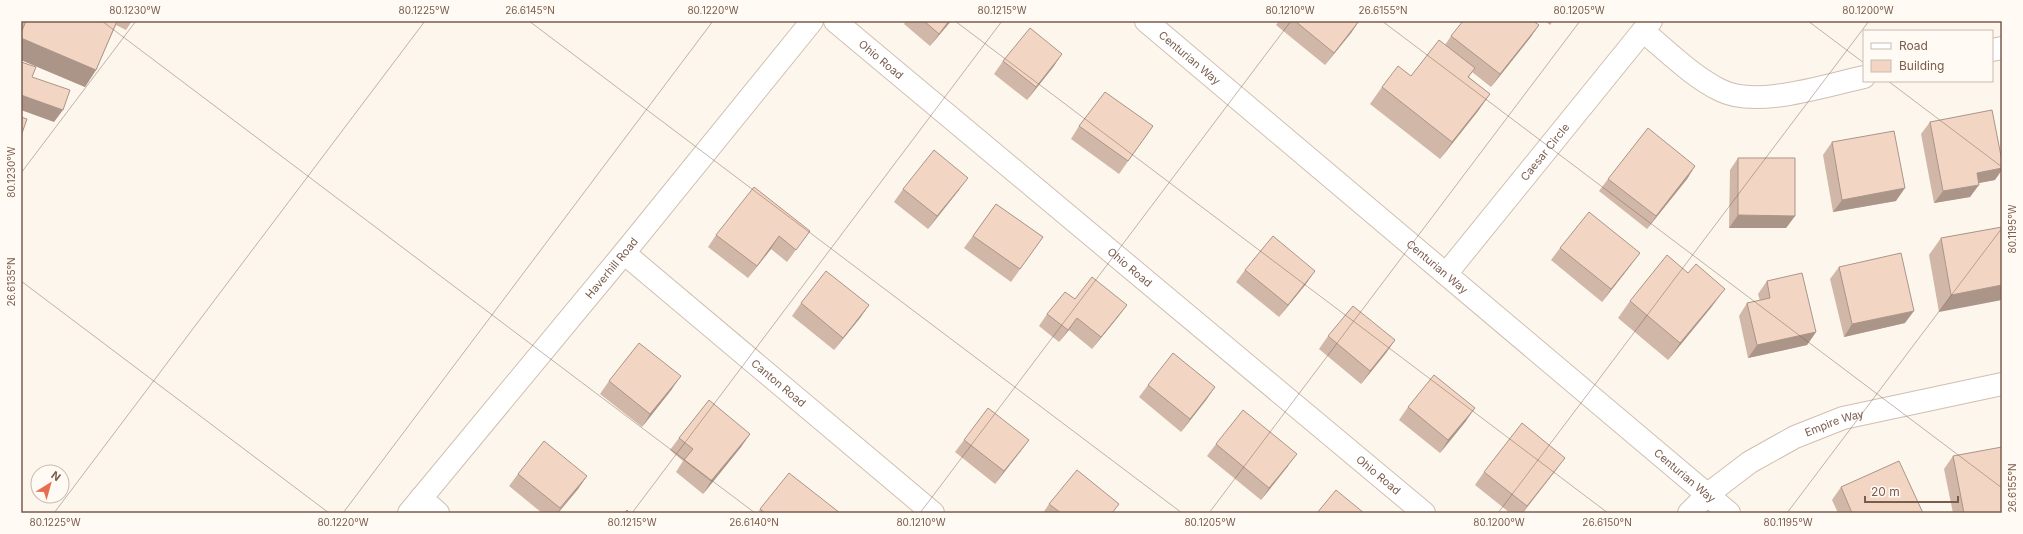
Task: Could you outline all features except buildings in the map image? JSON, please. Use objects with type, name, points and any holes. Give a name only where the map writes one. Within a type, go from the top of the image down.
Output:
[{"type":"street","name":"Haverhill Road","points":[[415,506],[624,253],[812,21]]},
{"type":"street","name":"Ohio Road","points":[[835,21],[1424,513]]},
{"type":"street","name":"Centurian Way","points":[[1146,21],[1729,513]]},
{"type":"street","name":"Caesar Circle","points":[[1446,274],[1647,26],[1703,80],[1721,91],[1742,97],[1764,98],[1863,77]]},
{"type":"street","name":"Canton Road","points":[[624,253],[933,513]]},
{"type":"street","name":"Empire Way","points":[[1689,513],[1708,494],[1750,462],[1795,437],[1843,418],[2002,384]]},
{"type":"street","points":[[415,506],[438,513]]}]
